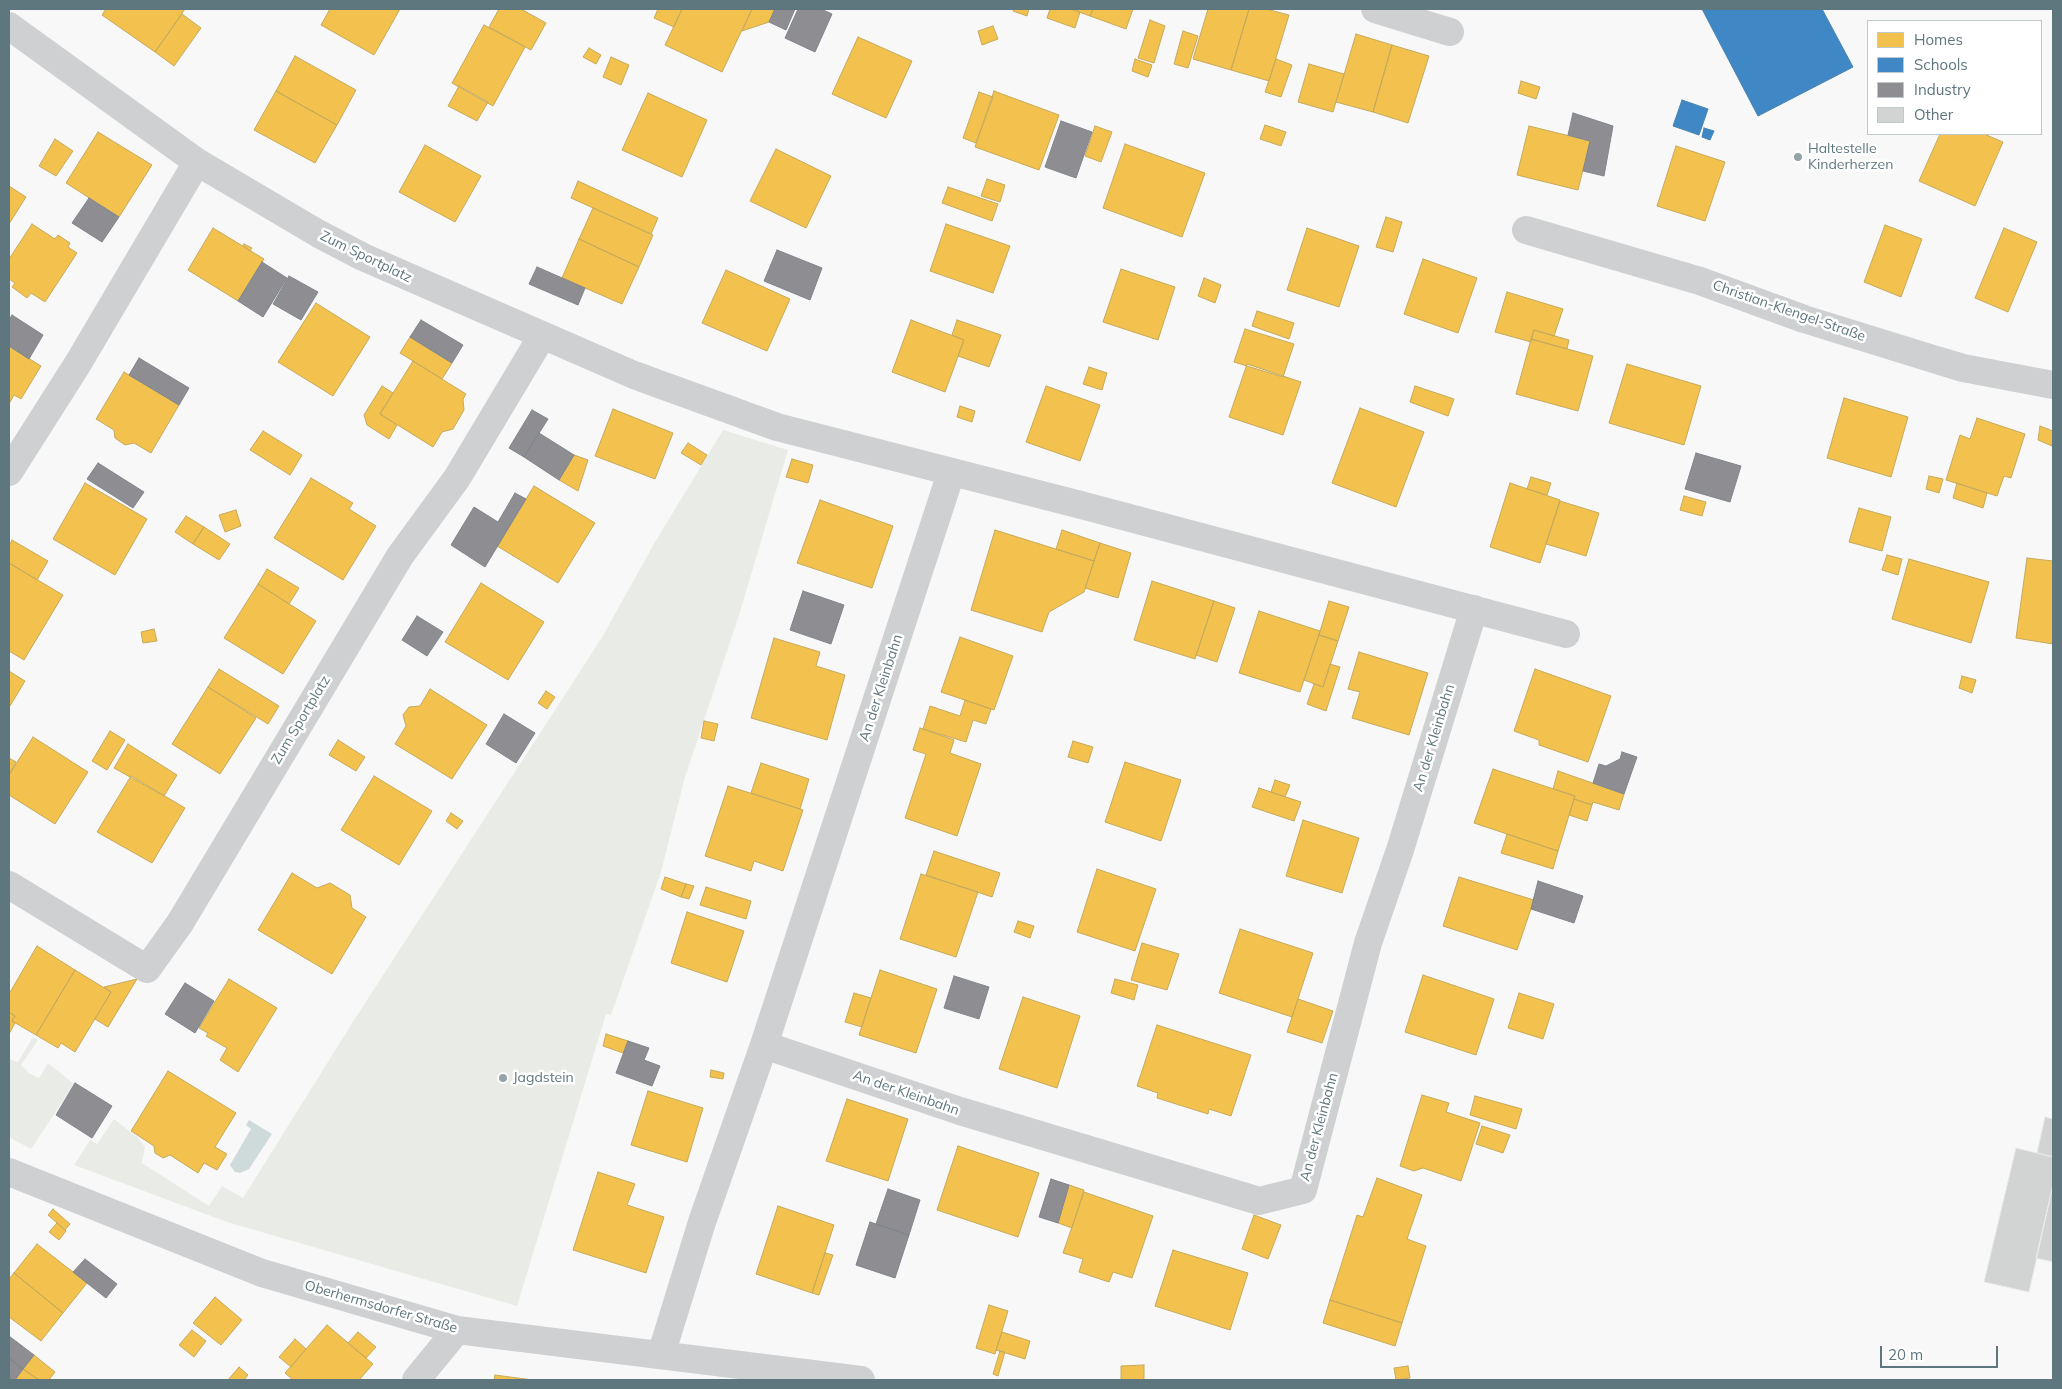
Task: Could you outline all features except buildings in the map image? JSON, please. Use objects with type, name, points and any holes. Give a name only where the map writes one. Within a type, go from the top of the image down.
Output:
[{"type":"street","points":[[1375,9],[1450,32]]},
{"type":"street","name":"Zum Sportplatz","points":[[9,26],[197,162],[303,225],[363,257],[634,375],[777,427],[951,473]]},
{"type":"street","points":[[9,472],[81,358],[197,162]]},
{"type":"street","name":"Christian-Klengel-Straße","points":[[1526,230],[1700,280],[1804,319],[1963,368],[2053,385]]},
{"type":"street","name":"Zum Sportplatz","points":[[9,885],[147,969],[180,923],[400,556],[457,478],[542,336]]},
{"type":"street","points":[[951,473],[1566,634]]},
{"type":"street","name":"An der Kleinbahn","points":[[661,1355],[702,1222],[764,1045],[951,473]]},
{"type":"street","name":"An der Kleinbahn","points":[[764,1045],[960,1111],[1259,1201],[1302,1190],[1368,943],[1400,850],[1474,609]]},
{"type":"street","name":"Oberhermsdorfer Straße","points":[[14,1183],[262,1272],[456,1330],[861,1380]]},
{"type":"street","points":[[416,1380],[456,1330]]},
{"type":"shaded area","points":[[723,430],[788,450],[740,612],[685,777],[661,872],[611,1015],[606,1014],[517,1306],[227,1222],[74,1165],[90,1140],[97,1144],[114,1119],[137,1137],[145,1147],[142,1163],[209,1206],[222,1186],[243,1198],[356,1017],[601,639],[655,542]]},
{"type":"shaded area","points":[[33,1037],[38,1040],[21,1065],[29,1073],[39,1078],[48,1063],[74,1084],[31,1149],[9,1137],[9,1059],[18,1062]]},
{"type":"shaded area","points":[[249,1120],[272,1134],[249,1169],[240,1173],[235,1172],[230,1165],[251,1129],[246,1125]]},
{"type":"place","name":"Haltestelle Kinderherzen","points":[[1798,157]]},
{"type":"place","name":"Jagdstein","points":[[503,1078]]}]
